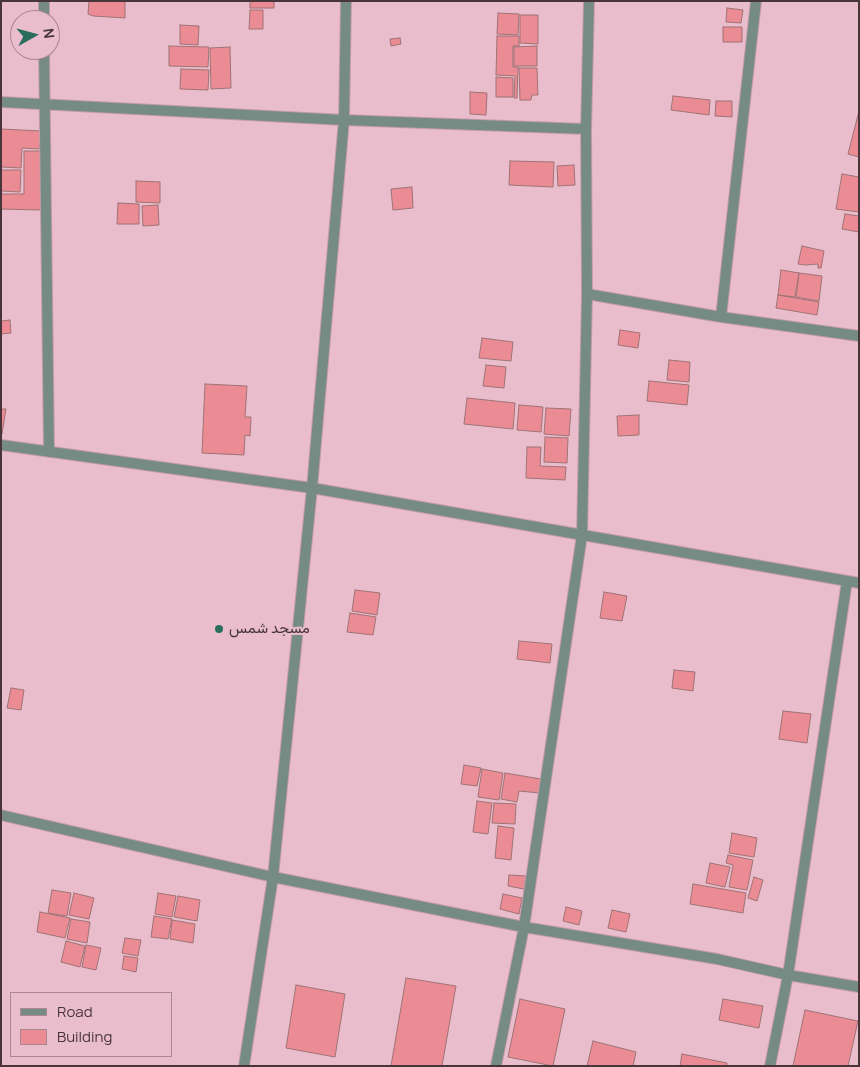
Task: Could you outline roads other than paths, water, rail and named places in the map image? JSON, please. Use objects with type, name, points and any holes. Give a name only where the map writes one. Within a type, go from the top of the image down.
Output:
[{"type":"street","points":[[244,1066],[273,877],[312,488],[344,120],[346,1]]},
{"type":"street","points":[[496,1066],[524,926],[582,535],[587,294],[586,129],[589,1]]},
{"type":"street","points":[[721,317],[756,1]]},
{"type":"street","points":[[44,60],[49,452]]},
{"type":"street","points":[[1,102],[344,120],[586,129]]},
{"type":"street","points":[[587,294],[721,317],[859,336]]},
{"type":"street","points":[[1,445],[312,488],[859,583]]},
{"type":"street","points":[[770,1066],[788,975],[847,581]]},
{"type":"street","points":[[1,815],[273,877],[524,926],[716,959],[788,975],[859,986]]},
{"type":"place","name":"مسجد شمس","points":[[219,629]]}]
